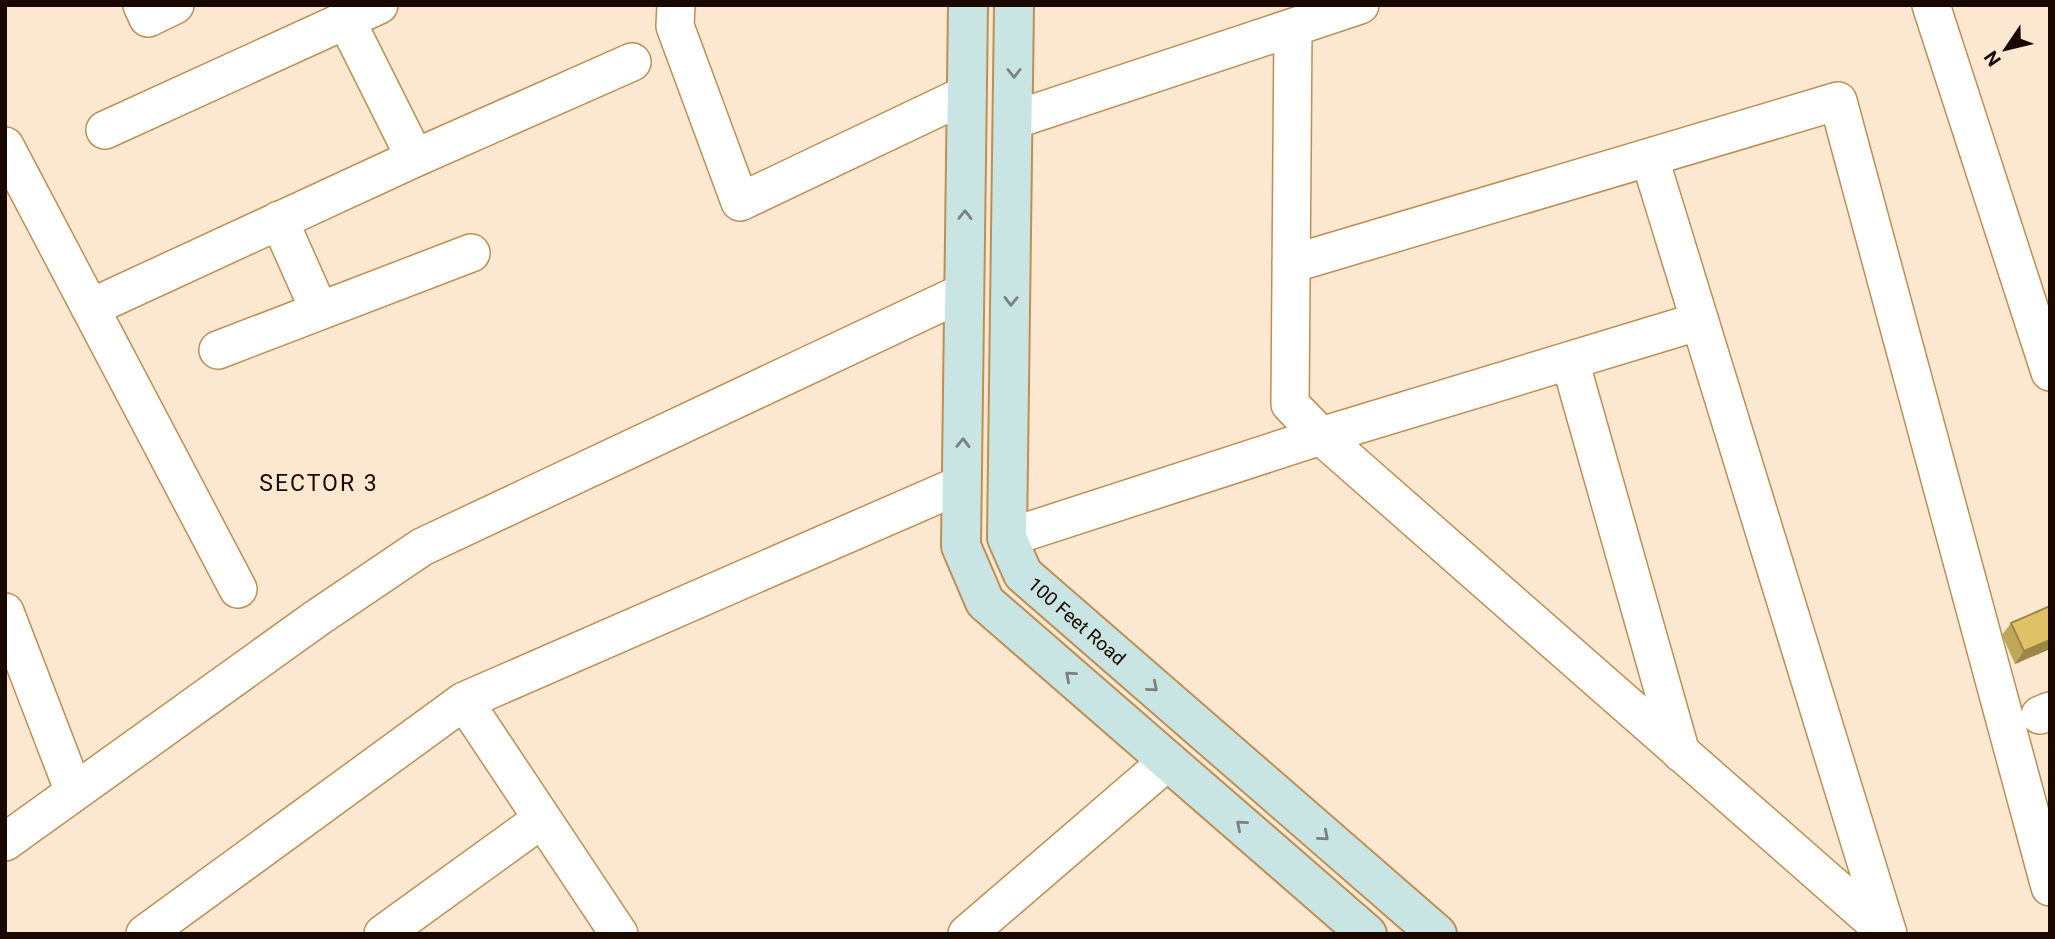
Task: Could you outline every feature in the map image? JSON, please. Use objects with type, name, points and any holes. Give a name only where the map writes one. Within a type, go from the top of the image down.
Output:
[{"type":"main road","points":[[968,5],[961,546],[985,602],[1367,934]]},
{"type":"main road","name":"100 Feet Road","points":[[1014,5],[1007,538],[1023,574],[1437,934]]},
{"type":"street","points":[[142,5],[148,18],[174,5]]},
{"type":"street","points":[[104,130],[379,5]]},
{"type":"street","points":[[676,5],[675,26],[740,202],[967,94]]},
{"type":"street","points":[[1014,120],[1360,5]]},
{"type":"street","points":[[1931,5],[2050,372]]},
{"type":"street","points":[[346,20],[415,158]]},
{"type":"street","points":[[1293,27],[1290,404],[1321,436],[1888,934]]},
{"type":"street","points":[[90,308],[415,158],[632,62]]},
{"type":"street","points":[[1291,264],[1838,101],[2050,887]]},
{"type":"street","points":[[5,146],[238,589]]},
{"type":"street","points":[[1650,159],[1888,934]]},
{"type":"street","points":[[279,220],[319,310]]},
{"type":"street","points":[[218,350],[471,253]]},
{"type":"street","points":[[5,842],[317,618],[422,547],[964,292]]},
{"type":"street","points":[[1007,538],[1321,436],[1700,321]]},
{"type":"street","points":[[1570,361],[1681,753]]},
{"type":"street","points":[[145,934],[464,701],[962,484]]},
{"type":"street","points":[[5,612],[74,792]]},
{"type":"street","points":[[464,701],[619,934]]},
{"type":"street","points":[[967,934],[1168,761]]},
{"type":"street","points":[[383,934],[542,819]]},
{"type":"building","points":[[2050,606],[2050,640],[2024,651],[2011,623]]},
{"type":"district","name":"SECTOR 3","points":[[319,483]]}]
